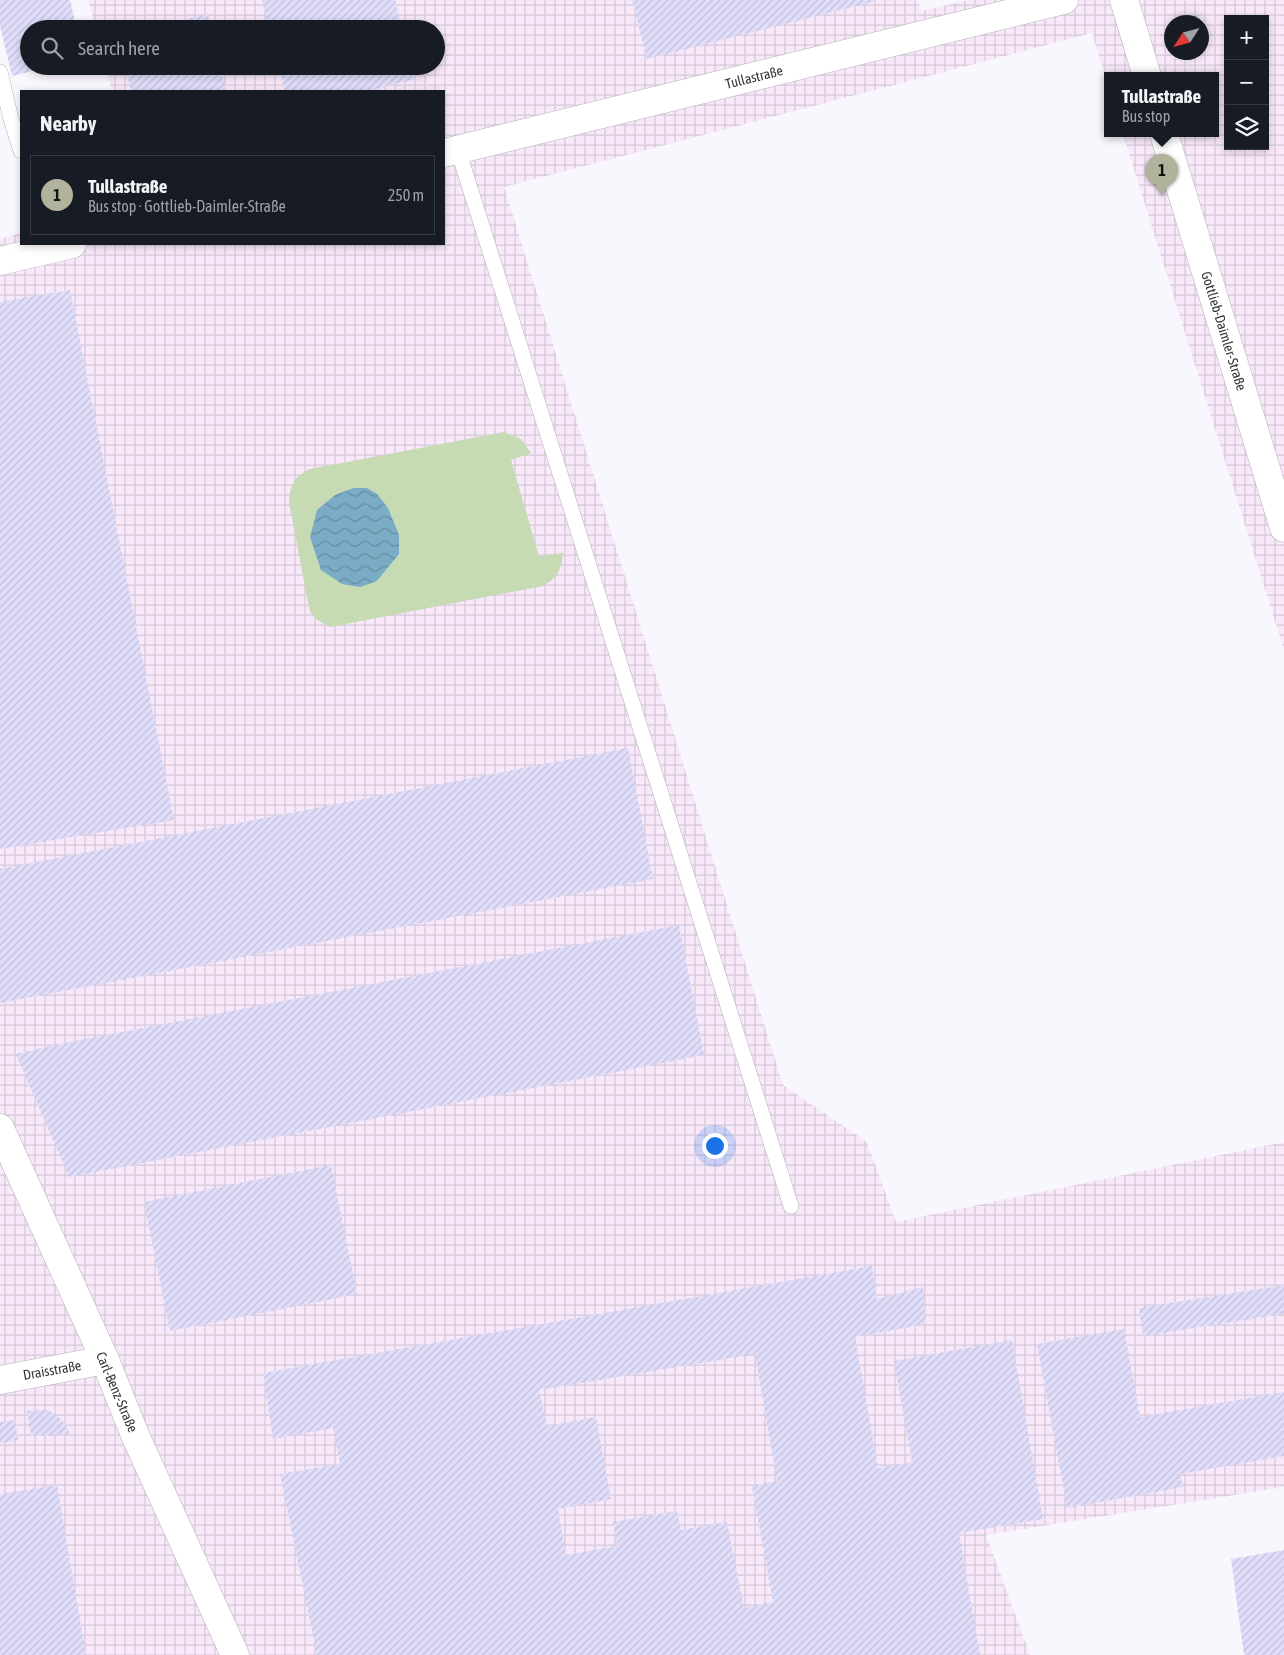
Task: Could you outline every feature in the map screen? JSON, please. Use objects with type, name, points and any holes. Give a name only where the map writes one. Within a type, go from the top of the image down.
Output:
[{"type":"street","name":"Tullastraße","points":[[451,152],[1064,0]]},
{"type":"street","points":[[1124,0],[1146,72]]},
{"type":"street","name":"Gottlieb-Daimler-Straße","points":[[1165,137],[1284,528]]},
{"type":"street","points":[[0,261],[59,245]]},
{"type":"street","name":"Carl-Benz-Straße","points":[[0,1128],[105,1360],[135,1435],[235,1655]]},
{"type":"street","name":"Draisstraße","points":[[0,1380],[105,1360]]},
{"type":"lane","points":[[0,72],[20,149]]},
{"type":"lane","points":[[451,152],[791,1206]]},
{"type":"shaded area","points":[[88,0],[918,0],[921,11],[968,0],[1284,0],[1284,650],[1124,137],[1219,137],[1219,72],[1104,73],[1092,33],[504,187],[783,1085],[867,1142],[896,1222],[1284,1142],[1284,1487],[986,1535],[1030,1655],[0,1655],[0,239],[20,233],[20,245],[445,245],[445,90],[112,90],[108,75],[445,75],[445,20],[94,20]]},
{"type":"green space","points":[[504,432],[521,439],[531,453],[511,460],[539,556],[563,553],[560,569],[552,580],[543,586],[330,627],[316,619],[310,612],[289,503],[290,492],[296,479],[310,469]],"holes":[[[353,488],[367,488],[399,535],[399,554],[377,581],[335,495]]]},
{"type":"water","points":[[353,488],[367,488],[377,494],[388,508],[399,535],[399,554],[377,581],[360,587],[342,584],[321,570],[310,537],[317,510],[335,495]]},
{"type":"building","points":[[0,0],[70,0],[75,20],[20,20],[20,74],[12,76],[0,26]]},
{"type":"building","points":[[262,0],[395,0],[400,20],[267,20]]},
{"type":"building","points":[[632,0],[876,0],[876,1],[647,59]]},
{"type":"building","points":[[208,14],[210,20],[183,20]]},
{"type":"building","points":[[127,75],[222,75],[226,90],[131,90]]},
{"type":"building","points":[[281,75],[414,75],[415,79],[371,90],[285,90]]},
{"type":"building","points":[[70,290],[174,820],[0,849],[0,302]]},
{"type":"building","points":[[628,748],[653,879],[0,1003],[0,869]]},
{"type":"building","points":[[679,925],[704,1055],[69,1177],[16,1054],[70,1042]]},
{"type":"building","points":[[331,1165],[357,1294],[170,1331],[144,1202]]},
{"type":"building","points":[[872,1266],[877,1299],[923,1287],[926,1324],[855,1337],[878,1468],[912,1462],[894,1361],[1012,1340],[1043,1519],[959,1533],[980,1655],[317,1655],[280,1474],[340,1464],[333,1428],[273,1439],[263,1373]],"holes":[[[755,1354],[777,1481],[752,1486],[773,1602],[744,1608],[727,1522],[681,1530],[677,1511],[613,1522],[617,1546],[566,1555],[558,1509],[611,1499],[596,1417],[547,1426],[539,1390]]]},
{"type":"building","points":[[1284,1285],[1284,1314],[1143,1336],[1139,1308]]},
{"type":"building","points":[[1124,1329],[1140,1417],[1284,1392],[1284,1456],[1180,1474],[1183,1487],[1067,1508],[1037,1344]]},
{"type":"building","points":[[48,1410],[65,1424],[70,1434],[31,1436],[27,1411]]},
{"type":"building","points":[[15,1420],[18,1440],[0,1443],[0,1422]]},
{"type":"building","points":[[57,1485],[86,1655],[0,1655],[0,1494]]},
{"type":"building","points":[[1284,1550],[1284,1655],[1244,1655],[1231,1559]]},
{"type":"place","name":"Tullastraße","points":[[1162,195]]}]
